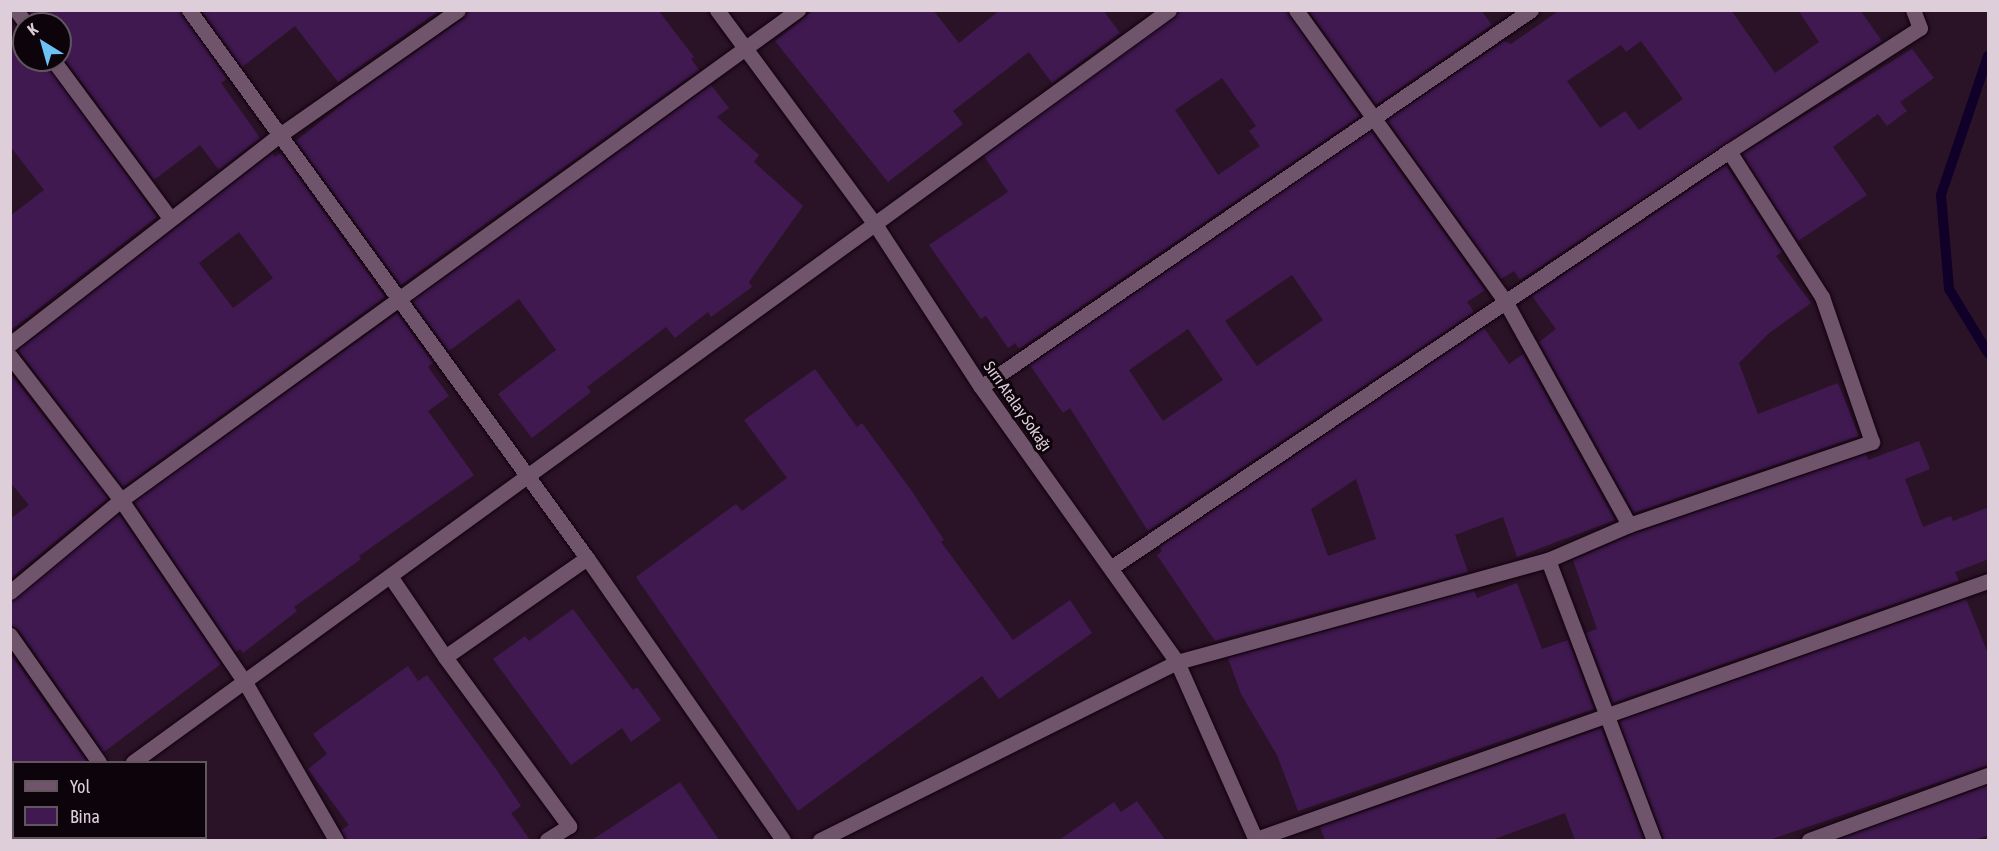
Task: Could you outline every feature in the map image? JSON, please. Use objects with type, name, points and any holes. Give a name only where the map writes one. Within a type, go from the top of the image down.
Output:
[{"type":"street","points":[[189,10],[587,558],[783,840]]},
{"type":"street","points":[[10,344],[281,134],[458,10]]},
{"type":"street","name":"Sırrı Atalay Sokağı","points":[[717,10],[874,224],[981,387],[1112,567],[1177,662],[1256,840]]},
{"type":"street","points":[[10,592],[120,500],[798,10]]},
{"type":"street","points":[[134,761],[246,684],[390,576],[1169,10]]},
{"type":"street","points":[[1296,10],[1505,301],[1629,525]]},
{"type":"street","points":[[981,387],[1531,10]]},
{"type":"street","points":[[1112,567],[1729,151],[1920,28],[1913,10]]},
{"type":"street","points":[[62,72],[170,218]]},
{"type":"street","points":[[820,840],[1177,662],[1548,560],[1629,525],[1872,442],[1822,297],[1729,151]]},
{"type":"street","points":[[10,356],[120,500],[246,684],[336,840]]},
{"type":"street","points":[[445,657],[587,558]]},
{"type":"street","points":[[1548,560],[1654,840]]},
{"type":"street","points":[[390,576],[445,657],[569,826],[547,840]]},
{"type":"street","points":[[1256,840],[1989,581]]},
{"type":"street","points":[[10,635],[98,761]]},
{"type":"street","points":[[1809,840],[1989,775]]},
{"type":"building","points":[[28,10],[179,10],[227,79],[221,83],[260,138],[219,170],[200,145],[154,180],[72,69],[72,12],[29,12]]},
{"type":"building","points":[[201,10],[440,10],[338,82],[295,26],[242,67]]},
{"type":"building","points":[[468,10],[658,10],[694,57],[691,59],[699,70],[401,285],[296,141],[350,98],[464,18]]},
{"type":"building","points":[[814,10],[933,10],[959,43],[1000,10],[1103,10],[1120,33],[1052,83],[1029,52],[953,111],[963,124],[888,182],[775,41]]},
{"type":"building","points":[[1180,10],[1286,10],[1360,116],[1019,349],[1015,343],[1008,348],[986,316],[981,319],[929,245],[1008,192],[984,156]],"holes":[[[1222,78],[1256,126],[1249,131],[1260,146],[1218,175],[1175,110]]]},
{"type":"building","points":[[1308,10],[1481,10],[1492,25],[1376,105]]},
{"type":"building","points":[[1560,10],[1731,10],[1775,73],[1819,42],[1798,10],[1860,10],[1882,41],[1520,280],[1514,271],[1501,279],[1387,120],[1504,41],[1511,44]],"holes":[[[1641,41],[1683,99],[1639,130],[1625,111],[1600,128],[1567,81],[1621,45],[1626,52]]]},
{"type":"building","points":[[12,43],[12,72],[52,72],[157,217],[10,331],[10,216],[44,190],[10,146],[10,44]]},
{"type":"building","points":[[1912,49],[1934,78],[1900,102],[1907,111],[1887,126],[1878,114],[1833,147],[1867,195],[1798,241],[1742,154]]},
{"type":"building","points":[[711,85],[729,108],[717,117],[759,155],[754,162],[803,206],[749,282],[752,287],[711,317],[708,312],[675,338],[666,327],[587,387],[591,392],[532,438],[498,394],[556,350],[519,299],[449,351],[412,301]]},
{"type":"building","points":[[1371,131],[1485,290],[1467,302],[1474,312],[1148,531],[1070,408],[1063,413],[1030,365]],"holes":[[[1292,275],[1323,320],[1257,366],[1225,321]],[[1188,329],[1223,380],[1163,421],[1129,370]]]},
{"type":"building","points":[[272,153],[275,157],[281,153],[385,297],[123,487],[18,350]],"holes":[[[239,232],[273,278],[233,308],[199,263]]]},
{"type":"building","points":[[1726,165],[1782,252],[1776,256],[1811,303],[1768,334],[1739,363],[1758,414],[1838,383],[1859,436],[1634,513],[1539,342],[1556,329],[1532,296]]},
{"type":"building","points":[[397,313],[433,363],[428,367],[449,396],[428,411],[474,475],[359,556],[361,559],[294,607],[297,611],[243,653],[240,649],[236,652],[134,502]]},
{"type":"building","points":[[1484,328],[1509,364],[1523,354],[1615,520],[1517,557],[1503,517],[1455,535],[1468,572],[1215,641],[1157,555],[1162,551],[1159,547]],"holes":[[[1356,479],[1376,539],[1328,556],[1311,509]]]},
{"type":"building","points":[[815,369],[857,427],[862,423],[911,490],[944,540],[941,542],[1013,640],[1070,600],[1092,633],[999,699],[982,676],[798,811],[636,577],[736,504],[742,511],[787,478],[744,420]]},
{"type":"building","points":[[10,373],[108,498],[10,579],[10,519],[29,505],[10,482]]},
{"type":"building","points":[[1919,441],[1930,469],[1905,479],[1923,527],[1951,516],[1953,521],[1989,507],[1989,559],[1955,572],[1959,581],[1613,703],[1586,633],[1597,629],[1573,560],[1633,534],[1866,454],[1868,460]]},
{"type":"building","points":[[119,514],[221,664],[104,752],[18,629],[10,625],[10,602]]},
{"type":"building","points":[[1517,583],[1542,649],[1568,640],[1594,709],[1298,811],[1277,755],[1241,694],[1228,658],[1474,590],[1477,598]]},
{"type":"building","points":[[1966,599],[1989,656],[1989,765],[1769,840],[1664,840],[1619,721]]},
{"type":"building","points":[[573,609],[633,690],[637,687],[661,720],[631,742],[622,728],[571,765],[493,659],[525,636],[529,641]]},
{"type":"building","points":[[10,653],[86,761],[10,762]]},
{"type":"building","points":[[408,666],[418,681],[427,675],[496,769],[521,806],[511,813],[530,840],[346,840],[341,830],[349,825],[308,769],[327,754],[313,734]]},
{"type":"building","points":[[1601,728],[1644,840],[1575,840],[1565,813],[1492,840],[1325,840],[1320,827]]},
{"type":"building","points":[[680,782],[719,840],[592,840]]},
{"type":"building","points":[[1989,785],[1989,835],[1974,840],[1836,840]]},
{"type":"building","points":[[1137,801],[1165,840],[1059,840],[1114,802],[1121,812]]},
{"type":"waterway","points":[[1988,56],[1941,195],[1949,289],[1988,353]]}]
